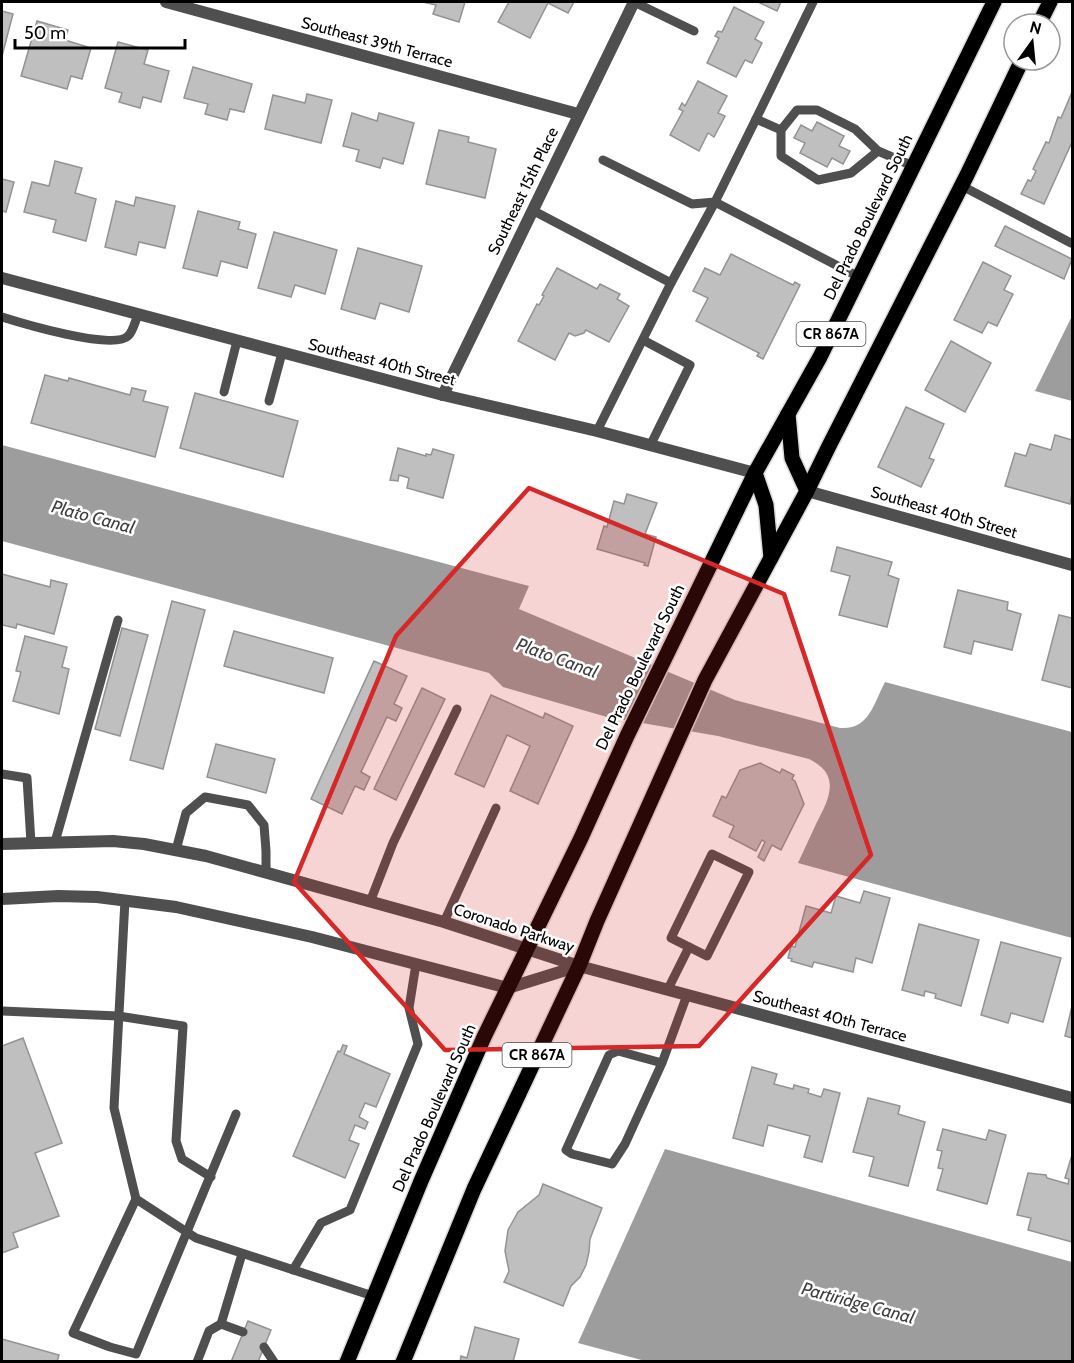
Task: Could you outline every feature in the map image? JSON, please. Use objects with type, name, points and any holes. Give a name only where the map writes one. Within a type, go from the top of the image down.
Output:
[{"type":"main road","name":"Del Prado Boulevard South","points":[[347,1362],[466,1078],[581,838],[661,663],[755,473],[820,357],[994,2]]},
{"type":"main road","name":"CR 867A","points":[[403,1362],[474,1189],[579,966],[705,680],[807,492],[962,186],[1016,72]]},
{"type":"main road","points":[[788,414],[792,458],[807,492]]},
{"type":"main road","points":[[755,473],[766,505],[771,558]]},
{"type":"street","name":"Southeast 39th Terrace","points":[[166,2],[578,114]]},
{"type":"street","name":"Southeast 15th Place","points":[[443,395],[634,2]]},
{"type":"street","name":"Southeast 40th Street","points":[[2,278],[443,395],[597,431],[755,473]]},
{"type":"street","name":"Southeast 40th Street","points":[[807,492],[1072,565]]},
{"type":"street","name":"Coronado Parkway","points":[[2,844],[113,841],[206,856],[444,922],[579,966]]},
{"type":"street","points":[[2,899],[58,896],[125,900],[215,915],[508,988]]},
{"type":"street","name":"Coronado Parkway","points":[[508,988],[579,966]]},
{"type":"street","name":"Southeast 40th Terrace","points":[[579,966],[1072,1098]]},
{"type":"lane","points":[[634,2],[694,32]]},
{"type":"lane","points":[[597,431],[671,283],[715,202],[813,2]]},
{"type":"lane","points":[[878,151],[851,173],[818,180],[781,156],[781,130],[797,110],[817,111],[855,129],[878,151],[913,166]]},
{"type":"lane","points":[[756,119],[781,130]]},
{"type":"lane","points":[[603,160],[692,204],[715,202],[859,277]]},
{"type":"lane","points":[[962,186],[1071,243]]},
{"type":"lane","points":[[532,210],[671,283]]},
{"type":"lane","points":[[2,317],[41,330],[98,340],[122,340],[129,336],[138,315]]},
{"type":"lane","points":[[644,340],[690,365],[650,446]]},
{"type":"lane","points":[[224,392],[237,341]]},
{"type":"lane","points":[[269,401],[282,353]]},
{"type":"lane","points":[[55,842],[118,620]]},
{"type":"lane","points":[[370,902],[393,843],[457,709]]},
{"type":"lane","points":[[2,774],[27,778],[31,843]]},
{"type":"lane","points":[[176,850],[186,813],[206,797],[248,805],[264,825],[266,872]]},
{"type":"lane","points":[[444,922],[496,808]]},
{"type":"lane","points":[[712,854],[749,872],[707,956],[689,947],[671,938],[712,854]]},
{"type":"lane","points":[[125,900],[114,1108],[136,1199],[73,1333],[136,1354],[236,1114]]},
{"type":"lane","points":[[668,989],[689,947]]},
{"type":"lane","points":[[293,1270],[321,1223],[350,1210],[418,1044],[409,1008],[416,964]]},
{"type":"lane","points":[[662,1063],[618,1051],[609,1055],[566,1150],[572,1155],[612,1164],[625,1144],[662,1063],[687,995]]},
{"type":"lane","points":[[2,1011],[118,1016],[183,1026],[176,1141],[182,1159],[211,1177]]},
{"type":"lane","points":[[136,1199],[196,1238],[374,1296]]},
{"type":"lane","points":[[197,1362],[209,1331],[221,1324],[242,1254]]},
{"type":"lane","points":[[221,1324],[243,1332]]},
{"type":"lane","points":[[264,1347],[274,1362]]},
{"type":"highlighted area","points":[[529,488],[784,594],[871,855],[699,1046],[445,1050],[294,882],[396,636]]},
{"type":"water","points":[[1072,316],[1072,401],[1035,391]]},
{"type":"water","name":"Plato Canal","points":[[2,445],[529,586],[519,609],[735,700],[840,728],[850,728],[858,725],[869,714],[885,682],[1072,732],[1072,938],[798,863],[825,806],[830,788],[826,772],[809,759],[718,736],[607,717],[503,687],[489,673],[2,541]]},
{"type":"water","name":"Partiridge Canal","points":[[665,1149],[1072,1262],[1072,1361],[649,1362],[578,1343]]},
{"type":"building","points":[[423,2],[465,2],[459,22],[433,14],[436,5]]},
{"type":"building","points":[[509,2],[574,2],[568,13],[548,3],[530,38],[498,22]]},
{"type":"building","points":[[758,2],[781,2],[777,11]]},
{"type":"building","points":[[734,7],[764,22],[755,39],[762,43],[752,63],[745,60],[736,77],[707,63],[719,38],[715,36],[718,31],[722,32]]},
{"type":"building","points":[[2,11],[13,14],[2,56]]},
{"type":"building","points":[[37,21],[68,30],[65,40],[91,48],[82,79],[71,76],[67,89],[21,76]]},
{"type":"building","points":[[118,42],[148,50],[144,64],[169,71],[161,102],[143,97],[140,108],[119,102],[122,93],[105,88]]},
{"type":"building","points":[[193,67],[252,84],[244,112],[230,109],[227,120],[205,114],[208,104],[184,98]]},
{"type":"building","points":[[698,81],[727,96],[718,113],[725,116],[714,137],[708,133],[699,151],[670,135],[683,111],[679,109],[682,103],[685,106]]},
{"type":"building","points":[[1072,92],[1072,142],[1044,204],[1021,194],[1036,171],[1033,169],[1046,142],[1049,143],[1058,117],[1061,118]]},
{"type":"building","points":[[307,94],[332,100],[321,143],[265,129],[273,95],[305,103]]},
{"type":"building","points":[[352,113],[377,121],[379,113],[414,123],[403,164],[383,158],[380,168],[356,161],[359,150],[343,146]]},
{"type":"building","points":[[817,122],[844,136],[839,146],[850,151],[843,164],[832,158],[827,167],[800,153],[805,143],[794,138],[801,125],[812,131]]},
{"type":"building","points":[[439,130],[469,137],[468,142],[496,149],[485,198],[426,184]]},
{"type":"building","points":[[55,161],[82,168],[75,193],[96,199],[86,241],[53,232],[56,220],[24,212],[32,182],[49,186]]},
{"type":"building","points":[[2,179],[14,182],[6,212],[2,211]]},
{"type":"building","points":[[136,197],[175,206],[165,248],[139,242],[136,255],[105,247],[116,201],[134,206]]},
{"type":"building","points":[[198,211],[240,222],[238,229],[256,234],[247,268],[221,261],[217,276],[183,268]]},
{"type":"building","points":[[1005,226],[1072,259],[1064,279],[995,246]]},
{"type":"building","points":[[274,232],[337,250],[325,294],[295,285],[291,297],[258,288]]},
{"type":"building","points":[[358,248],[422,266],[409,312],[380,303],[375,319],[341,309]]},
{"type":"building","points":[[731,254],[793,285],[795,282],[800,285],[763,359],[757,356],[759,353],[696,321],[708,298],[693,291],[705,268],[720,275]]},
{"type":"building","points":[[983,262],[1011,276],[1004,290],[1013,294],[997,326],[988,322],[982,333],[954,320]]},
{"type":"building","points":[[557,268],[597,289],[600,284],[620,294],[617,299],[629,306],[609,342],[586,330],[575,336],[569,333],[555,360],[518,341]]},
{"type":"building","points":[[951,341],[991,363],[965,412],[925,390]]},
{"type":"building","points":[[45,375],[68,381],[69,378],[130,395],[132,388],[146,391],[143,401],[168,407],[155,457],[31,423]]},
{"type":"building","points":[[195,393],[298,421],[283,477],[180,448]]},
{"type":"building","points":[[906,407],[944,424],[929,458],[934,460],[921,487],[878,467]]},
{"type":"building","points":[[1055,435],[1072,440],[1070,504],[1005,486],[1015,453],[1026,456],[1030,444],[1051,450]]},
{"type":"building","points":[[398,448],[426,456],[426,454],[431,455],[433,449],[454,455],[443,498],[407,488],[409,478],[399,475],[398,481],[390,480]]},
{"type":"building","points":[[627,494],[657,503],[645,534],[656,537],[648,566],[644,565],[645,563],[597,549],[604,526],[607,527],[614,501],[624,504]]},
{"type":"building","points":[[837,547],[892,562],[888,575],[899,579],[887,627],[839,615],[850,576],[831,571]]},
{"type":"building","points":[[2,574],[50,587],[51,580],[67,584],[54,634],[17,624],[16,628],[2,625]]},
{"type":"building","points":[[958,590],[1008,602],[1007,610],[1021,614],[1012,650],[974,641],[971,654],[944,647]]},
{"type":"building","points":[[172,601],[205,610],[163,769],[130,760]]},
{"type":"building","points":[[1059,615],[1072,618],[1072,688],[1042,680]]},
{"type":"building","points":[[122,628],[148,635],[120,736],[95,729]]},
{"type":"building","points":[[234,631],[333,658],[324,693],[224,666]]},
{"type":"building","points":[[25,636],[67,647],[62,667],[69,669],[59,714],[13,701],[21,672],[16,671]]},
{"type":"building","points":[[374,661],[407,676],[394,704],[402,708],[396,721],[387,717],[361,772],[370,777],[364,790],[355,786],[342,814],[311,799]]},
{"type":"building","points":[[422,688],[445,699],[396,800],[374,789]]},
{"type":"building","points":[[491,695],[543,718],[545,713],[573,726],[538,804],[510,791],[530,746],[507,735],[484,787],[455,774]]},
{"type":"building","points":[[216,744],[275,759],[266,793],[207,777]]},
{"type":"building","points":[[760,763],[780,773],[782,769],[794,775],[792,779],[795,781],[804,804],[781,850],[772,845],[764,861],[758,857],[765,842],[762,840],[756,851],[729,837],[734,826],[713,816],[722,796],[726,798],[740,770]]},
{"type":"building","points":[[864,891],[890,898],[872,963],[856,958],[853,972],[814,962],[812,967],[788,958],[791,946],[795,947],[806,906],[831,913],[836,896],[860,903]]},
{"type":"building","points":[[919,924],[979,940],[961,1006],[935,998],[936,994],[925,991],[924,996],[902,990]]},
{"type":"building","points":[[1001,942],[1061,958],[1043,1022],[1011,1013],[1008,1023],[981,1015]]},
{"type":"building","points":[[1072,1006],[1072,1038],[1065,1036]]},
{"type":"building","points":[[23,1038],[62,1143],[35,1153],[59,1216],[13,1233],[18,1247],[2,1253],[2,1046]]},
{"type":"building","points":[[343,1045],[347,1046],[344,1054],[390,1074],[376,1107],[365,1103],[359,1117],[368,1122],[365,1129],[355,1125],[349,1140],[359,1144],[345,1178],[293,1156],[338,1051],[340,1052]]},
{"type":"building","points":[[752,1067],[777,1074],[774,1084],[793,1089],[794,1085],[809,1089],[808,1093],[821,1097],[824,1089],[840,1093],[822,1162],[804,1157],[810,1136],[768,1125],[763,1146],[733,1138]]},
{"type":"building","points":[[868,1098],[900,1106],[898,1114],[925,1122],[908,1186],[869,1176],[874,1157],[853,1152]]},
{"type":"building","points":[[943,1129],[986,1140],[989,1130],[1006,1135],[987,1204],[937,1190],[943,1169],[938,1168],[942,1151],[937,1150]]},
{"type":"building","points":[[1072,1155],[1072,1242],[1028,1230],[1031,1218],[1017,1215],[1028,1173],[1046,1175],[1047,1178],[1068,1184],[1069,1179],[1065,1178]]},
{"type":"building","points":[[543,1184],[602,1208],[590,1239],[586,1265],[580,1277],[571,1286],[563,1306],[504,1282],[509,1271],[505,1251],[508,1230],[518,1212],[539,1195]]},
{"type":"building","points":[[248,1321],[271,1330],[258,1362],[231,1362]]},
{"type":"building","points":[[475,1327],[519,1339],[513,1362],[460,1362],[461,1356],[467,1358]]},
{"type":"building","points":[[2,1339],[59,1355],[57,1362],[2,1362]]}]
